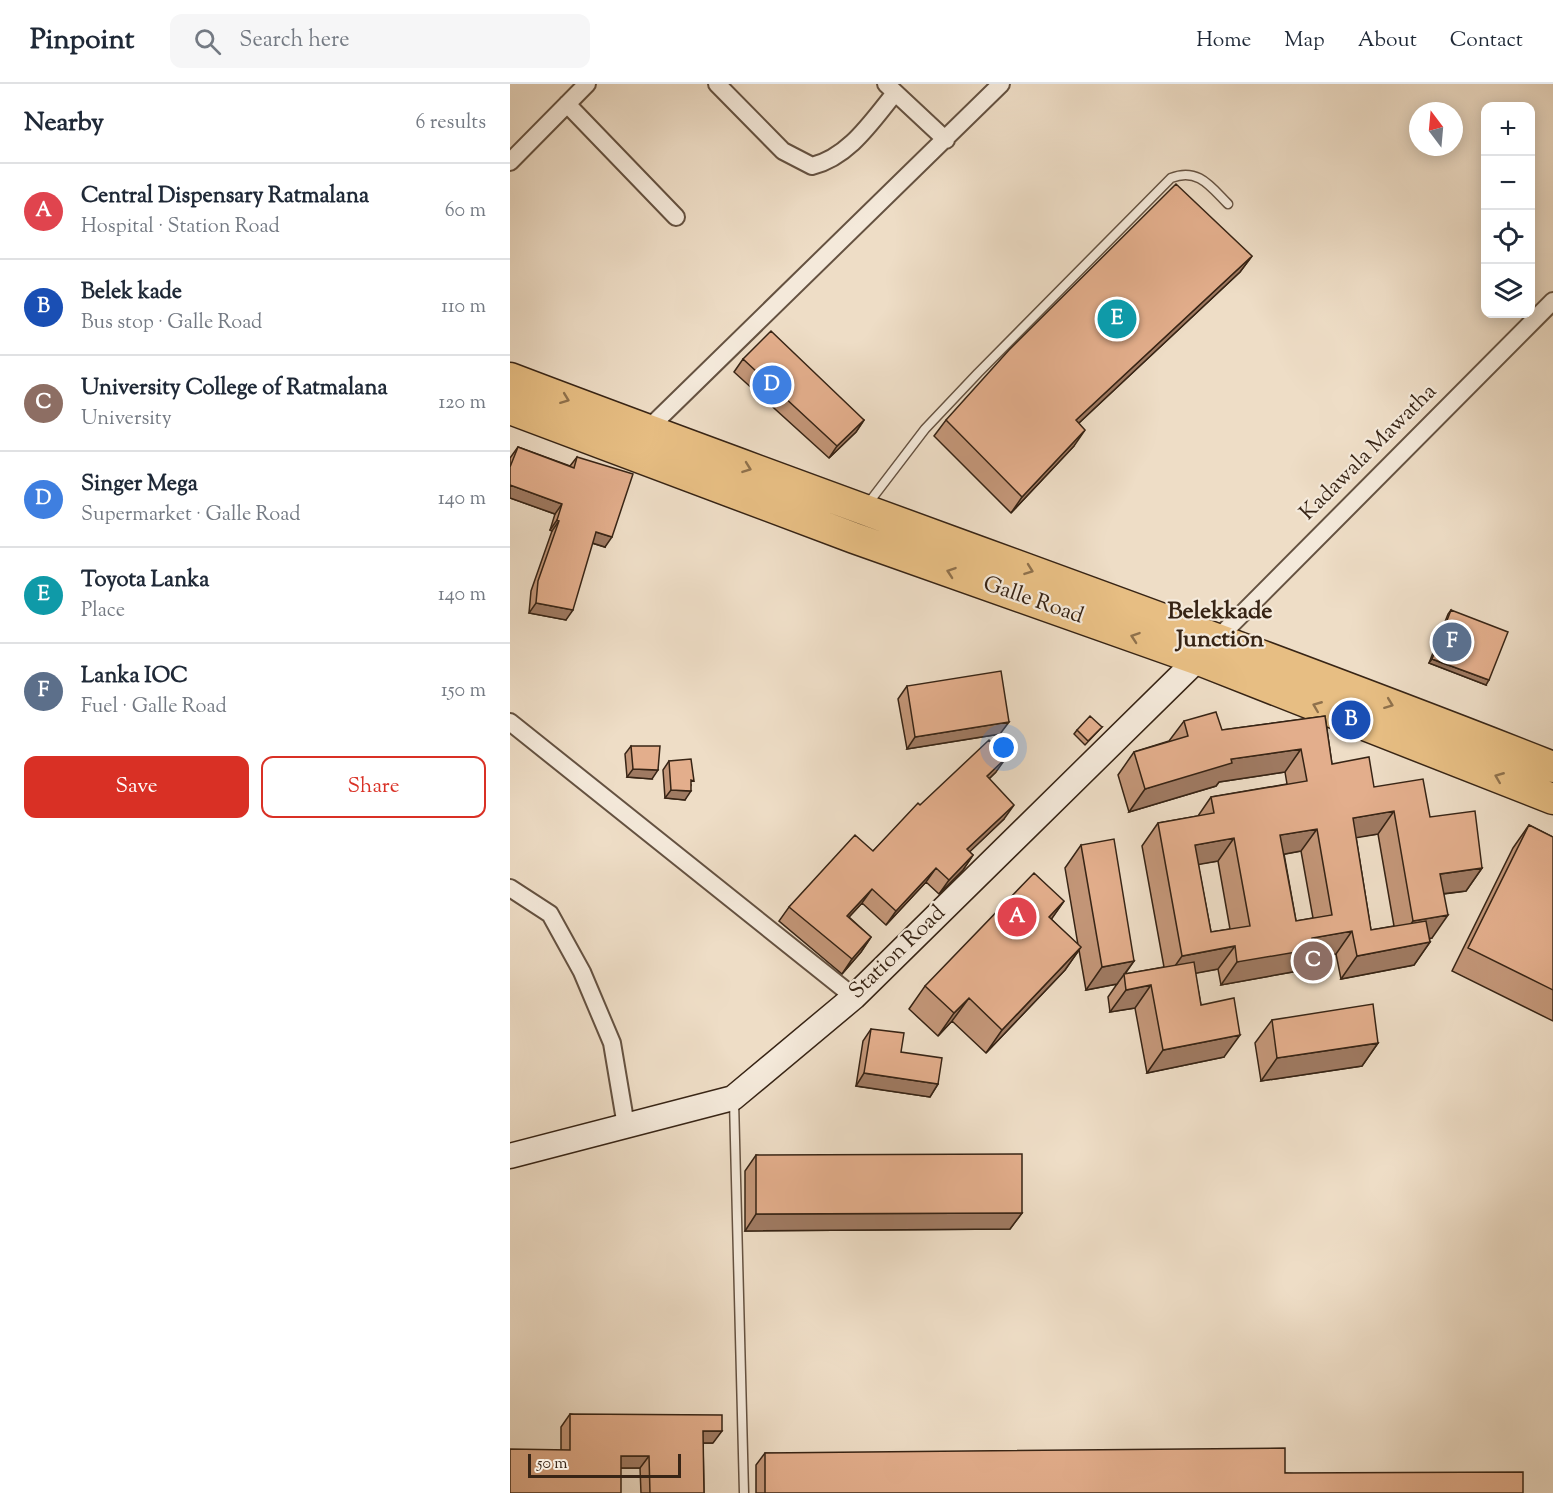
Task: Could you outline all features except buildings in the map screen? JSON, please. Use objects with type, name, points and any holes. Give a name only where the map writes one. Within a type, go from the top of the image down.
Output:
[{"type":"highway","name":"Galle Road","points":[[510,378],[864,511],[1208,649],[1553,799]]},
{"type":"highway","name":"Galle Road","points":[[510,409],[843,534],[1208,649],[1553,767]]},
{"type":"street","points":[[510,162],[587,84]]},
{"type":"street","points":[[717,84],[783,151],[812,166],[839,155],[866,129],[890,88],[946,140]]},
{"type":"street","points":[[647,430],[1001,84]]},
{"type":"street","points":[[567,104],[676,217]]},
{"type":"street","name":"Kadawala Mawatha","points":[[1208,649],[1553,301]]},
{"type":"street","name":"Station Road","points":[[510,1156],[733,1098],[854,997],[1208,649]]},
{"type":"street","points":[[510,722],[854,997]]},
{"type":"street","points":[[510,888],[550,914],[582,972],[612,1043],[626,1126]]},
{"type":"lane","points":[[864,511],[925,429],[1172,178],[1185,174],[1199,176],[1228,204]]},
{"type":"lane","points":[[733,1098],[744,1493]]},
{"type":"place","name":"Toyota Lanka","points":[[1117,319]]},
{"type":"place","name":"Singer Mega","points":[[772,385]]},
{"type":"place","name":"Lanka IOC","points":[[1452,642]]},
{"type":"place","name":"Belek kade","points":[[1351,720]]},
{"type":"place","name":"Central Dispensary Ratmalana","points":[[1017,917]]},
{"type":"place","name":"University College of Ratmalana","points":[[1313,961]]},
{"type":"district","name":"Belekkade Junction","points":[[1220,626]]}]
